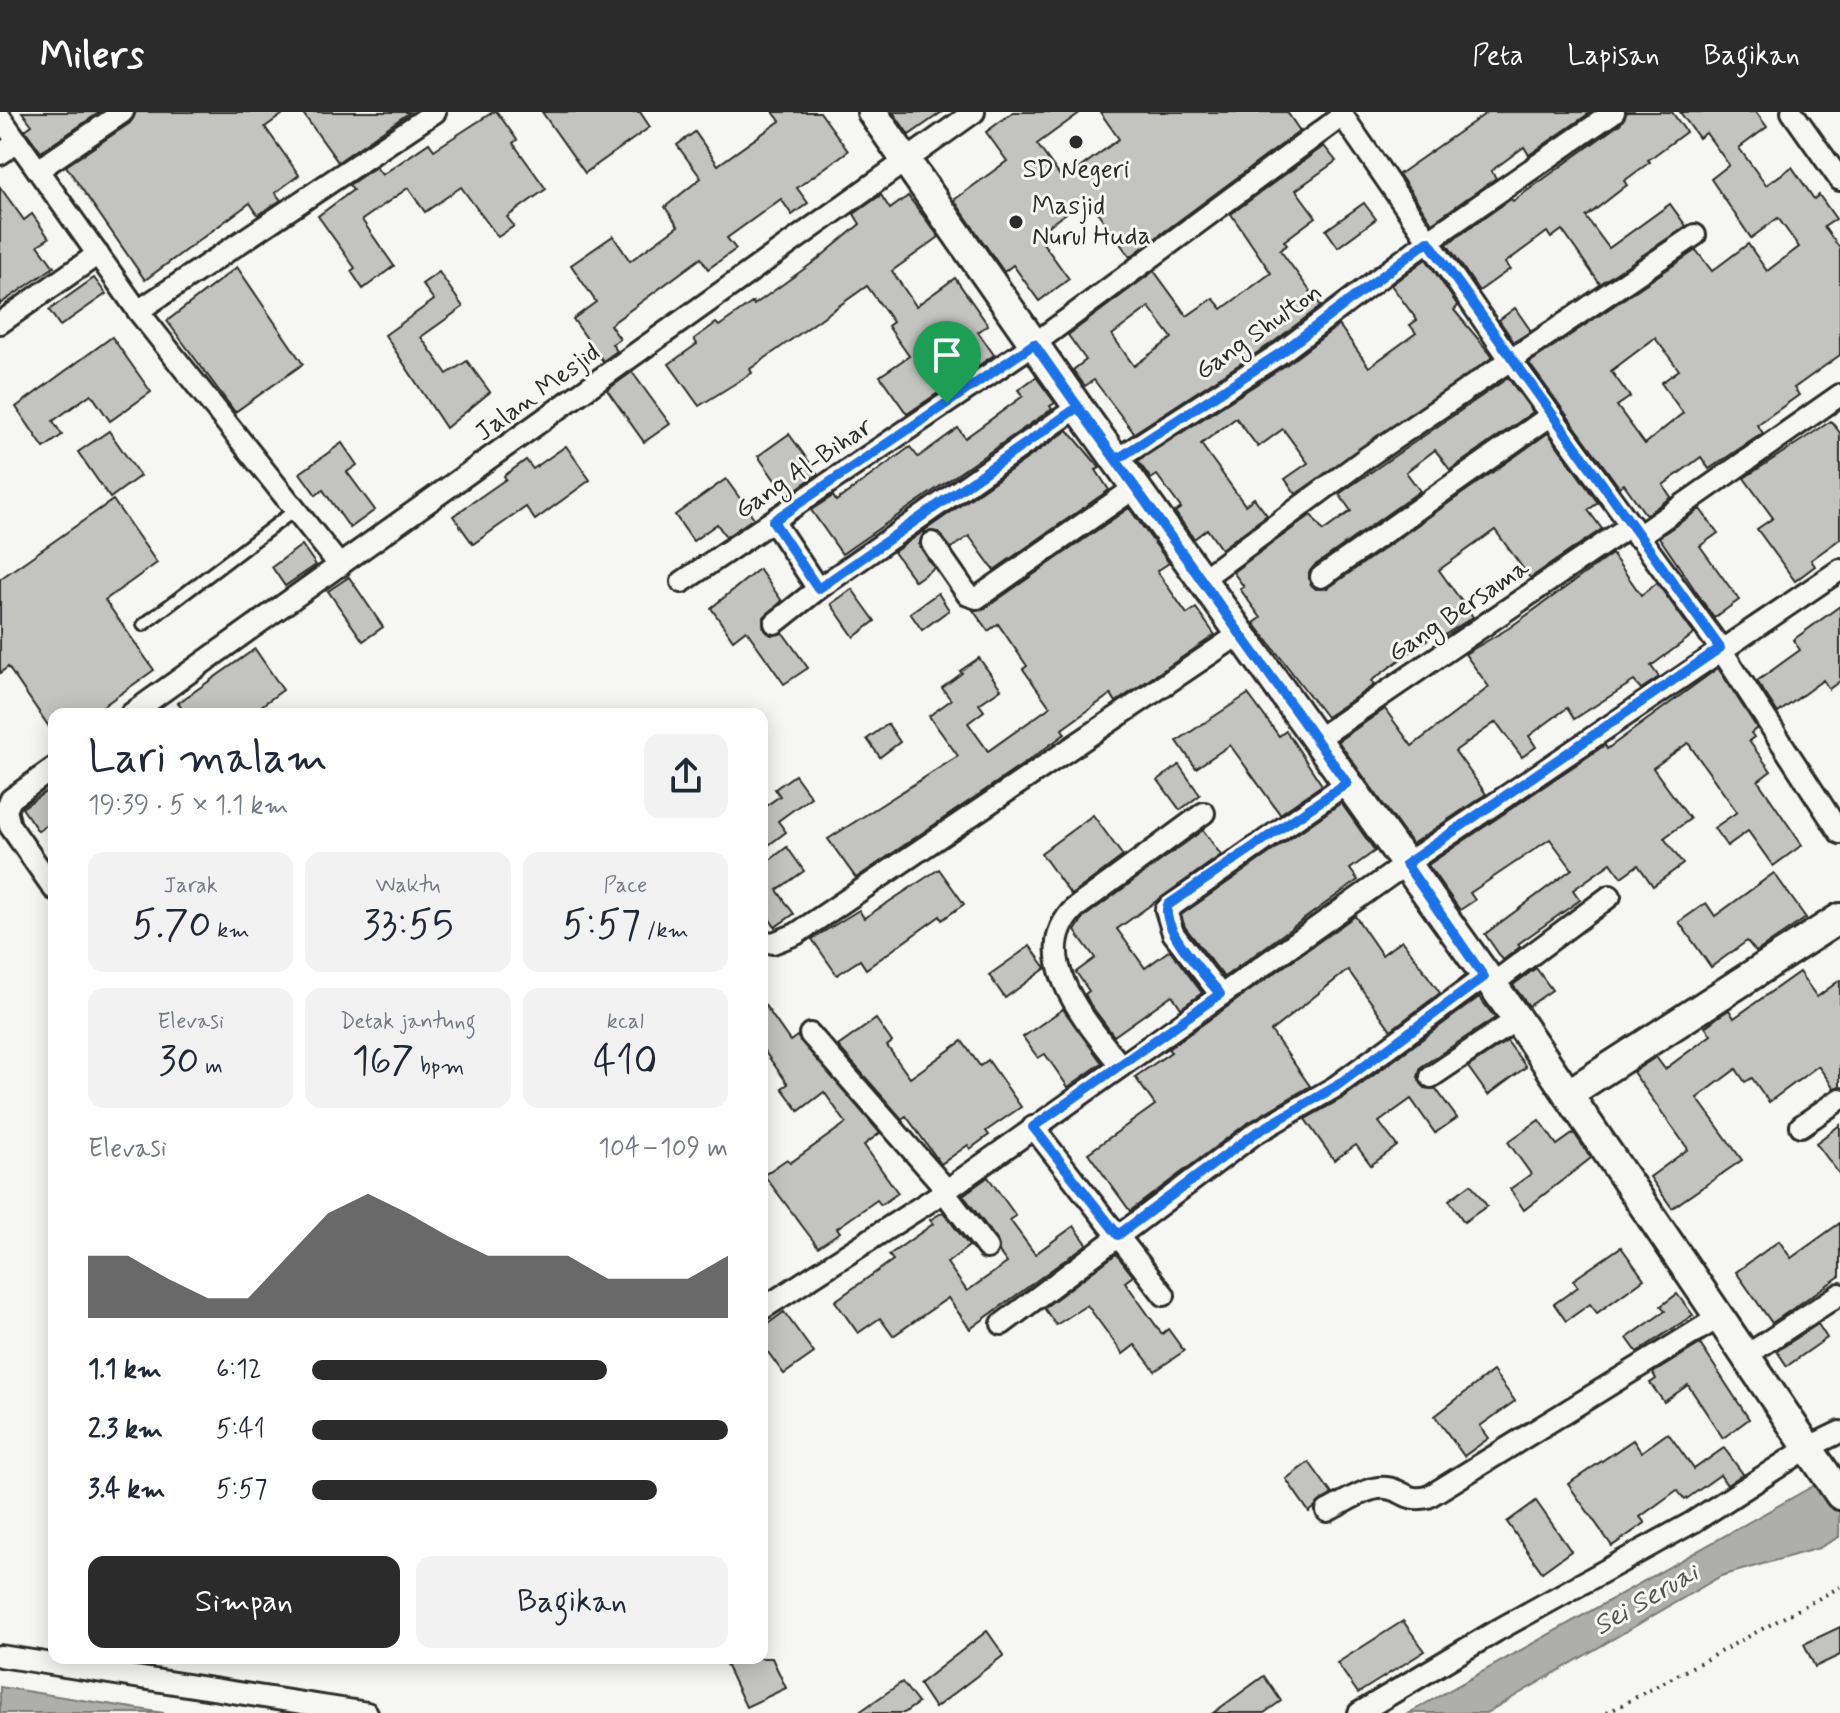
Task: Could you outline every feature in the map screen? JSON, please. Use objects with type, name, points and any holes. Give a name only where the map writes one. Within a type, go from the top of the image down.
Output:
[{"type":"street","points":[[38,170],[123,112]]},
{"type":"street","points":[[872,112],[1201,580],[1517,1019],[1840,1495]]},
{"type":"street","name":"Jalan Mesjid","points":[[139,708],[974,112]]},
{"type":"street","name":"Gang Shulton","points":[[1116,460],[1282,352],[1428,241],[1614,112]]},
{"type":"street","points":[[1792,112],[1840,180]]},
{"type":"street","points":[[1341,114],[1550,416],[1720,648],[1840,833]]},
{"type":"street","name":"Gang Al-Bihar","points":[[682,582],[1034,344],[1341,114]]},
{"type":"street","points":[[138,311],[426,115]]},
{"type":"street","points":[[0,117],[138,311],[340,566]]},
{"type":"street","points":[[0,154],[18,142]]},
{"type":"street","points":[[1201,580],[1366,458],[1695,235]]},
{"type":"street","points":[[0,323],[98,254]]},
{"type":"street","name":"Gang Bersama","points":[[1316,740],[1840,395]]},
{"type":"street","points":[[775,623],[818,589],[1078,407]]},
{"type":"street","points":[[1321,577],[1550,416]]},
{"type":"street","points":[[932,543],[968,595],[977,598],[1136,487]]},
{"type":"street","points":[[773,521],[818,589]]},
{"type":"street","points":[[768,1305],[945,1191],[1406,864],[1720,648],[1840,570]]},
{"type":"street","points":[[768,942],[796,934],[1241,633]]},
{"type":"street","points":[[48,772],[11,799],[6,810],[10,826],[48,880]]},
{"type":"street","points":[[1220,994],[1173,933],[1166,910],[1347,783]]},
{"type":"street","points":[[1120,1065],[1075,1007],[1063,985],[1058,950],[1064,920],[1075,908],[1204,813]]},
{"type":"street","points":[[1002,1324],[1254,1134],[1335,1087],[1610,896]]},
{"type":"street","points":[[1568,1094],[1840,918]]},
{"type":"street","points":[[1431,1077],[1517,1019]]},
{"type":"street","points":[[810,1034],[945,1191],[987,1248]]},
{"type":"street","points":[[1801,1126],[1840,1099]]},
{"type":"street","points":[[1033,1127],[1164,1295]]},
{"type":"street","points":[[1747,1355],[1840,1294]]},
{"type":"street","points":[[1327,1511],[1381,1488],[1392,1489],[1409,1499],[1428,1497],[1721,1316]]},
{"type":"street","points":[[1359,1713],[1496,1631],[1814,1454],[1840,1432]]},
{"type":"street","points":[[0,1656],[48,1663]]},
{"type":"street","points":[[52,1664],[367,1713]]},
{"type":"lane","points":[[143,625],[295,510]]},
{"type":"path","points":[[1607,1713],[1840,1587]]},
{"type":"water","name":"Sei Seruai","points":[[1840,1471],[1839,1537],[1819,1548],[1721,1576],[1486,1713],[1409,1713]]},
{"type":"water","points":[[0,1687],[164,1713],[0,1713]]},
{"type":"building","points":[[22,112],[100,112],[41,152],[25,130],[32,125]]},
{"type":"building","points":[[136,112],[286,112],[265,127],[299,175],[275,193],[281,200],[258,215],[250,203],[145,280],[66,166],[130,123]]},
{"type":"building","points":[[302,112],[410,112],[338,162]]},
{"type":"building","points":[[497,112],[517,140],[513,143],[546,189],[507,217],[514,226],[498,237],[461,187],[425,212],[408,188],[362,220],[394,266],[363,289],[351,271],[355,268],[318,216],[353,190],[349,185],[376,167],[382,175],[429,143],[434,150]]},
{"type":"building","points":[[542,112],[640,112],[650,127],[585,173]]},
{"type":"building","points":[[773,112],[820,112],[848,151],[797,188],[808,203],[792,215],[781,199],[727,238],[736,249],[708,269],[701,258],[610,325],[620,339],[612,344],[617,351],[603,361],[573,319],[596,302],[571,265],[613,236],[630,261],[678,226],[665,207],[701,178],[677,145],[695,132],[718,165],[780,121]]},
{"type":"building","points":[[893,112],[942,112],[909,135]]},
{"type":"building","points":[[1013,112],[1081,112],[1037,144],[1063,180],[1119,139],[1100,112],[1287,112],[1300,131],[1130,257],[1087,198],[1047,227],[1054,236],[1043,243],[1069,279],[1039,301],[1013,265],[1004,272],[954,200],[1007,161],[986,132]]},
{"type":"building","points":[[1488,112],[1591,112],[1529,155],[1524,147],[1491,171],[1496,178],[1432,223],[1399,174]]},
{"type":"building","points":[[1627,112],[1672,112],[1686,132],[1648,160],[1650,162],[1624,181],[1627,185],[1586,217],[1609,248],[1670,204],[1686,226],[1600,284],[1562,230],[1551,238],[1547,232],[1505,263],[1510,269],[1479,291],[1447,244],[1621,123]]},
{"type":"building","points":[[1680,112],[1756,112],[1767,127],[1739,148],[1766,185],[1792,167],[1814,199],[1819,195],[1836,219],[1824,227],[1840,248],[1840,355],[1794,388],[1799,395],[1757,425],[1763,433],[1709,469],[1701,457],[1663,485],[1671,497],[1646,515],[1624,484],[1619,487],[1529,363],[1696,250],[1712,271],[1748,244],[1767,271],[1799,247],[1778,218],[1751,238],[1711,179],[1729,165],[1706,133],[1699,138]],"holes":[[[1655,338],[1679,370],[1661,383],[1683,413],[1645,444],[1617,406],[1630,397],[1611,371]]]},
{"type":"building","points":[[1324,146],[1336,161],[1296,190],[1316,217],[1284,241],[1287,245],[1280,250],[1321,306],[1275,341],[1134,433],[1094,380],[1085,386],[1073,370],[1086,360],[1068,335],[1154,271],[1187,316],[1213,298],[1222,309],[1271,273],[1231,214]],"holes":[[[1149,307],[1172,338],[1134,366],[1112,335]]]},
{"type":"building","points":[[0,187],[24,220],[32,214],[49,238],[38,245],[54,267],[0,304]]},
{"type":"building","points":[[881,195],[890,209],[908,196],[939,237],[892,271],[916,306],[955,278],[988,325],[978,332],[994,355],[907,414],[880,376],[909,356],[888,326],[893,322],[867,286],[750,369],[752,373],[699,406],[669,364],[697,344],[694,339],[716,323],[719,326],[753,302],[754,305],[818,259],[860,224],[854,214]]},
{"type":"building","points":[[1364,203],[1376,219],[1338,247],[1326,230]]},
{"type":"building","points":[[1426,259],[1458,306],[1454,310],[1493,357],[1296,494],[1285,479],[1308,463],[1283,429],[1258,447],[1236,418],[1201,444],[1245,505],[1254,498],[1267,515],[1221,549],[1207,529],[1194,539],[1175,512],[1181,508],[1157,475],[1151,479],[1138,461],[1289,363],[1339,325],[1369,367],[1416,333],[1410,325],[1417,320],[1391,285]]},
{"type":"building","points":[[237,267],[303,364],[235,412],[167,321]]},
{"type":"building","points":[[439,272],[463,307],[421,337],[447,374],[467,361],[490,392],[446,428],[385,335],[434,300],[422,284]]},
{"type":"building","points":[[94,278],[106,294],[60,326],[49,310]]},
{"type":"building","points":[[1515,308],[1531,331],[1514,342],[1499,320]]},
{"type":"building","points":[[112,337],[151,392],[110,421],[91,394],[53,421],[62,435],[44,448],[16,407]]},
{"type":"building","points":[[632,372],[670,424],[644,442],[607,390]]},
{"type":"building","points":[[1036,377],[1055,403],[1050,406],[1052,409],[842,554],[811,510],[833,496],[836,501],[910,447],[918,457],[958,428],[965,438],[1023,396],[1018,390]]},
{"type":"building","points":[[1508,378],[1533,412],[1450,470],[1435,450],[1406,472],[1420,491],[1314,566],[1309,572],[1310,584],[1316,589],[1328,588],[1548,433],[1598,503],[1588,510],[1602,529],[1530,578],[1495,530],[1439,570],[1473,617],[1443,636],[1439,631],[1371,681],[1374,685],[1326,717],[1254,623],[1261,618],[1240,589],[1244,587],[1233,572],[1311,515],[1323,531],[1351,511],[1339,494]]},
{"type":"building","points":[[1831,421],[1840,433],[1840,539],[1811,560],[1815,566],[1795,581],[1757,529],[1773,518],[1744,478]]},
{"type":"building","points":[[1068,430],[1100,468],[1096,470],[1109,490],[994,570],[969,536],[951,548],[938,532],[925,532],[919,545],[934,568],[915,581],[894,552]]},
{"type":"building","points":[[109,431],[140,476],[110,498],[78,452]]},
{"type":"building","points":[[789,434],[818,474],[786,496],[758,456]]},
{"type":"building","points":[[342,443],[357,465],[347,472],[375,510],[350,528],[323,490],[316,495],[300,473]]},
{"type":"building","points":[[566,446],[590,480],[535,520],[526,507],[473,544],[453,516],[506,479],[504,476],[526,460],[533,469]]},
{"type":"building","points":[[726,479],[754,518],[726,537],[717,524],[693,541],[675,515]]},
{"type":"building","points":[[113,500],[157,563],[105,600],[154,670],[100,708],[48,708],[48,725],[8,667],[0,673],[0,579]]},
{"type":"building","points":[[1129,508],[1169,563],[1157,571],[1187,614],[1196,608],[1215,635],[1116,702],[1111,694],[1062,729],[1065,734],[1025,763],[856,878],[828,839],[958,756],[929,716],[951,700],[942,688],[962,673],[960,671],[979,658],[1001,689],[979,704],[984,711],[968,723],[988,751],[1050,707],[1023,669],[1027,666],[998,624],[988,631],[973,610],[984,609]]},
{"type":"building","points":[[1700,509],[1718,533],[1700,546],[1739,600],[1714,618],[1659,537]]},
{"type":"building","points":[[302,545],[316,565],[285,586],[272,567]]},
{"type":"building","points":[[1612,554],[1641,595],[1657,583],[1694,634],[1651,666],[1659,677],[1641,689],[1634,681],[1574,719],[1567,708],[1529,736],[1536,747],[1522,757],[1496,722],[1455,751],[1486,794],[1412,844],[1338,741],[1385,709],[1412,746],[1489,687],[1465,654],[1509,628]]},
{"type":"building","points":[[759,569],[782,601],[763,618],[764,630],[771,635],[783,633],[808,668],[784,684],[746,630],[733,640],[711,608]]},
{"type":"building","points":[[349,577],[383,627],[363,641],[328,591]]},
{"type":"building","points":[[852,589],[875,621],[854,637],[831,604]]},
{"type":"building","points":[[938,593],[949,610],[922,630],[910,613]]},
{"type":"building","points":[[1840,606],[1840,681],[1829,689],[1823,680],[1778,713],[1757,681],[1800,650],[1793,640]]},
{"type":"building","points":[[255,649],[283,690],[258,708],[182,708],[178,703]]},
{"type":"building","points":[[1718,668],[1757,728],[1751,733],[1754,737],[1749,741],[1771,771],[1758,781],[1802,845],[1773,866],[1748,831],[1727,846],[1714,828],[1737,812],[1688,743],[1653,768],[1690,819],[1664,838],[1683,864],[1653,886],[1638,865],[1621,877],[1611,863],[1573,890],[1580,900],[1518,944],[1520,947],[1503,960],[1485,934],[1572,869],[1550,839],[1470,893],[1475,900],[1460,910],[1428,865],[1605,745],[1607,749]]},
{"type":"building","points":[[1248,694],[1279,736],[1286,731],[1322,785],[1280,814],[1230,745],[1196,768],[1177,741]]},
{"type":"building","points":[[888,724],[900,742],[880,757],[867,739]]},
{"type":"building","points":[[1179,765],[1200,795],[1180,810],[1158,780]]},
{"type":"building","points":[[795,775],[811,797],[778,821],[786,832],[768,846],[768,804],[780,796],[775,789]]},
{"type":"building","points":[[47,791],[48,824],[38,831],[22,808]]},
{"type":"building","points":[[1341,803],[1375,851],[1350,869],[1358,880],[1224,977],[1185,927],[1181,915]]},
{"type":"building","points":[[1093,815],[1123,856],[1071,895],[1041,853]]},
{"type":"building","points":[[1203,830],[1221,855],[1117,929],[1145,968],[1170,950],[1202,993],[1181,1008],[1172,995],[1114,1036],[1090,1004],[1085,994],[1089,991],[1076,972],[1095,958],[1075,931],[1084,917]]},
{"type":"building","points":[[787,847],[804,871],[777,890],[794,914],[775,927],[768,917],[768,861]]},
{"type":"building","points":[[939,869],[964,904],[942,920],[940,916],[866,969],[860,960],[837,975],[812,939],[859,910],[864,918]]},
{"type":"building","points":[[1774,873],[1806,918],[1756,952],[1747,941],[1711,967],[1679,922],[1706,903],[1715,916]]},
{"type":"building","points":[[1355,916],[1382,955],[1402,940],[1440,993],[1391,1030],[1348,970],[1271,1031],[1310,1086],[1246,1124],[1130,1211],[1088,1153],[1155,1105],[1135,1077],[1171,1052],[1168,1049]]},
{"type":"building","points":[[1030,946],[1046,968],[1005,998],[989,975]]},
{"type":"building","points":[[1536,968],[1552,990],[1529,1006],[1513,985]]},
{"type":"building","points":[[1799,972],[1817,997],[1840,980],[1840,1086],[1834,1088],[1818,1066],[1769,1102],[1752,1078],[1745,1082],[1736,1069],[1697,1098],[1742,1160],[1672,1208],[1650,1177],[1688,1149],[1633,1072],[1656,1057],[1665,1069],[1711,1035],[1705,1027],[1718,1017],[1729,1010],[1734,1018]]},
{"type":"building","points":[[1479,997],[1495,1018],[1421,1067],[1418,1077],[1425,1088],[1436,1089],[1457,1118],[1435,1133],[1411,1099],[1379,1122],[1397,1146],[1371,1165],[1356,1145],[1334,1160],[1305,1119],[1343,1098]]},
{"type":"building","points":[[1063,1009],[1102,1063],[1068,1087],[1045,1054],[1038,1058],[1023,1037]]},
{"type":"building","points":[[768,1010],[790,1041],[797,1036],[880,1133],[864,1145],[898,1193],[881,1205],[877,1200],[837,1228],[840,1232],[818,1247],[768,1180],[768,1172],[787,1159],[790,1163],[846,1123],[824,1092],[799,1111],[782,1088],[788,1084],[768,1056]]},
{"type":"building","points":[[876,1019],[892,1042],[887,1046],[910,1078],[962,1041],[980,1066],[988,1060],[1021,1107],[986,1131],[989,1135],[970,1149],[968,1145],[941,1164],[906,1116],[902,1119],[838,1046]]},
{"type":"building","points":[[1507,1041],[1526,1067],[1488,1095],[1468,1067]]},
{"type":"building","points":[[1539,1120],[1557,1145],[1574,1133],[1591,1158],[1524,1210],[1510,1189],[1531,1174],[1508,1142]]},
{"type":"building","points":[[1840,1125],[1840,1175],[1816,1143]]},
{"type":"building","points":[[988,1177],[1016,1216],[1010,1220],[1035,1254],[1074,1226],[1087,1244],[970,1329],[948,1298],[893,1336],[880,1318],[858,1333],[835,1301],[893,1260],[889,1255],[933,1224],[930,1220],[943,1212],[969,1246],[947,1263],[967,1291],[1007,1263],[999,1252],[997,1240],[963,1195]]},
{"type":"building","points":[[1471,1184],[1487,1206],[1464,1222],[1449,1200]]},
{"type":"building","points":[[1840,1223],[1840,1276],[1772,1323],[1736,1272],[1779,1241],[1791,1258]]},
{"type":"building","points":[[1621,1247],[1644,1279],[1597,1313],[1590,1304],[1566,1321],[1554,1304],[1578,1287],[1573,1280]]},
{"type":"building","points":[[1116,1254],[1133,1276],[1125,1282],[1162,1334],[1168,1329],[1184,1351],[1155,1371],[1135,1345],[1123,1354],[1087,1305],[1056,1325],[1044,1308]]},
{"type":"building","points":[[1677,1294],[1693,1315],[1637,1352],[1627,1338],[1665,1311],[1661,1306]]},
{"type":"building","points":[[784,1312],[814,1353],[784,1374],[768,1352],[768,1324]]},
{"type":"building","points":[[1818,1324],[1827,1338],[1787,1366],[1777,1351]]},
{"type":"building","points":[[1700,1344],[1749,1419],[1723,1438],[1688,1385],[1664,1402],[1650,1383],[1656,1379],[1653,1373]]},
{"type":"building","points":[[1493,1371],[1515,1401],[1480,1426],[1489,1438],[1464,1456],[1435,1416]]},
{"type":"building","points":[[1668,1433],[1694,1469],[1724,1448],[1743,1474],[1727,1485],[1720,1475],[1685,1500],[1677,1490],[1640,1517],[1645,1523],[1612,1546],[1568,1484],[1633,1440],[1641,1452]]},
{"type":"building","points":[[1309,1462],[1332,1494],[1309,1512],[1286,1479]]},
{"type":"building","points":[[1536,1501],[1571,1551],[1542,1572],[1507,1522]]},
{"type":"building","points":[[1403,1621],[1425,1651],[1358,1693],[1337,1663]]},
{"type":"building","points":[[1840,1627],[1840,1655],[1815,1667],[1804,1644]]},
{"type":"building","points":[[987,1631],[1004,1655],[935,1708],[919,1684]]},
{"type":"building","points":[[768,1658],[772,1658],[786,1688],[746,1707],[726,1664],[768,1664]]},
{"type":"building","points":[[1264,1676],[1281,1701],[1264,1713],[1213,1713]]},
{"type":"building","points":[[902,1682],[918,1703],[904,1713],[858,1713]]},
{"type":"place","name":"SD Negeri","points":[[1076,142]]},
{"type":"place","name":"Masjid Nurul Huda","points":[[1016,222]]},
{"type":"route","points":[[947,403],[773,521],[818,589],[1078,407],[1116,460],[1282,352],[1428,241],[1550,416],[1720,648],[1406,864],[1484,977],[1335,1087],[1254,1134],[1118,1235],[1033,1127],[1220,994],[1173,933],[1167,921],[1168,905],[1347,783],[1201,580],[1078,407],[1034,344],[947,403]]}]
